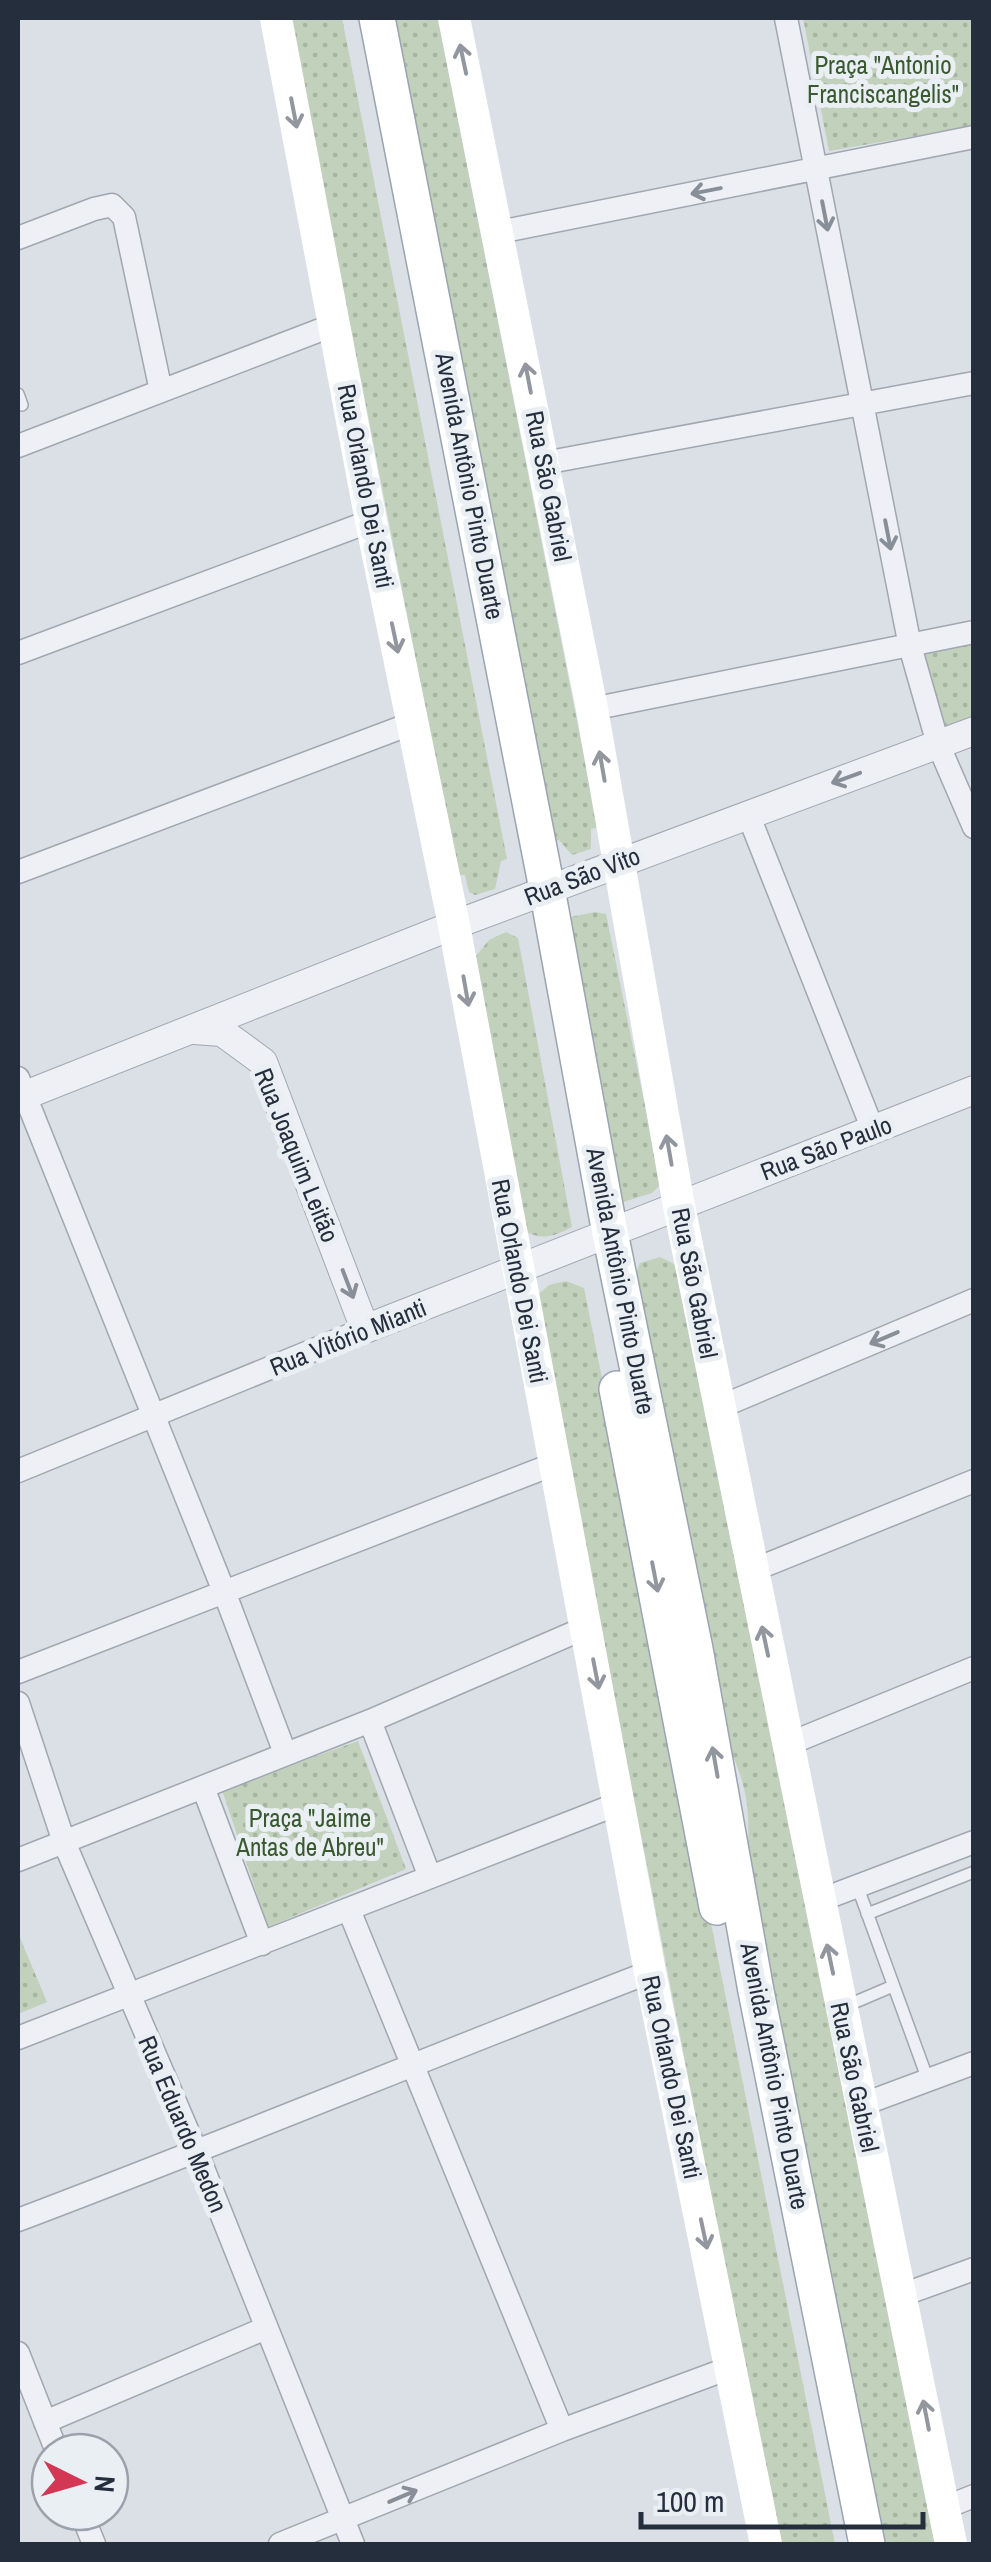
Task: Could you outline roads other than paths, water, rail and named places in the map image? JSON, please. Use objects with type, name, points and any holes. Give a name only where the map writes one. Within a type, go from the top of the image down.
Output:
[{"type":"main road","name":"Rua Orlando Dei Santi","points":[[276,18],[371,520],[454,925],[650,1972],[766,2544]]},
{"type":"main road","name":"Avenida Antônio Pinto Duarte","points":[[355,18],[536,894]]},
{"type":"main road","name":"Avenida Antônio Pinto Duarte","points":[[378,18],[598,1237],[844,2544]]},
{"type":"main road","name":"Rua São Gabriel","points":[[454,18],[592,709],[679,1206],[786,1745],[902,2296],[959,2502],[951,2544]]},
{"type":"main road","name":"Avenida Antônio Pinto Duarte","points":[[598,1237],[695,1649],[756,1992],[867,2544]]},
{"type":"street","points":[[786,18],[910,646],[938,744],[974,827]]},
{"type":"street","points":[[499,232],[974,137]]},
{"type":"street","points":[[18,238],[112,205],[124,217],[160,391]]},
{"type":"street","points":[[18,446],[336,324]]},
{"type":"street","points":[[544,463],[974,382]]},
{"type":"street","points":[[18,653],[371,520]]},
{"type":"street","points":[[592,709],[974,632]]},
{"type":"street","points":[[18,872],[413,723]]},
{"type":"street","name":"Rua São Vito","points":[[194,1030],[454,925],[974,730]]},
{"type":"street","points":[[748,814],[873,1130]]},
{"type":"street","points":[[262,1062],[265,1016],[275,998]]},
{"type":"street","points":[[194,1030],[20,1091],[225,1594],[285,1754]]},
{"type":"street","name":"Rua Joaquim Leitão","points":[[194,1030],[222,1032],[262,1062],[365,1329]]},
{"type":"street","name":"Rua São Paulo","points":[[679,1206],[974,1090]]},
{"type":"street","name":"Rua Vitório Mianti","points":[[18,1471],[679,1206]]},
{"type":"street","points":[[720,1408],[974,1300]]},
{"type":"street","points":[[18,1672],[554,1464]]},
{"type":"street","points":[[751,1571],[974,1481]]},
{"type":"street","points":[[18,1860],[370,1721],[587,1628]]},
{"type":"street","points":[[786,1745],[974,1668]]},
{"type":"street","name":"Rua Eduardo Medon","points":[[18,1703],[64,1842],[197,2153],[353,2544]]},
{"type":"street","points":[[370,1721],[430,1876]]},
{"type":"street","points":[[204,1787],[262,1944]]},
{"type":"street","points":[[18,2038],[620,1803]]},
{"type":"street","points":[[818,1901],[974,1842]]},
{"type":"street","points":[[349,1910],[562,2430]]},
{"type":"street","points":[[18,2220],[197,2153],[414,2062],[650,1972]]},
{"type":"street","points":[[861,2106],[974,2063]]},
{"type":"street","points":[[902,2296],[974,2269]]},
{"type":"street","points":[[44,2422],[266,2328]]},
{"type":"street","points":[[18,2353],[48,2432]]},
{"type":"street","points":[[280,2544],[562,2430],[732,2368]]},
{"type":"lane","points":[[866,1914],[974,1872]]},
{"type":"lane","points":[[858,1888],[928,2080]]},
{"type":"lane","points":[[840,2008],[893,1986]]},
{"type":"park label","name":"Praça \"Antonio Franciscangelis\"","points":[[883,80]]},
{"type":"park label","name":"Praça \"Jaime Antas de Abreu\"","points":[[310,1832]]}]
